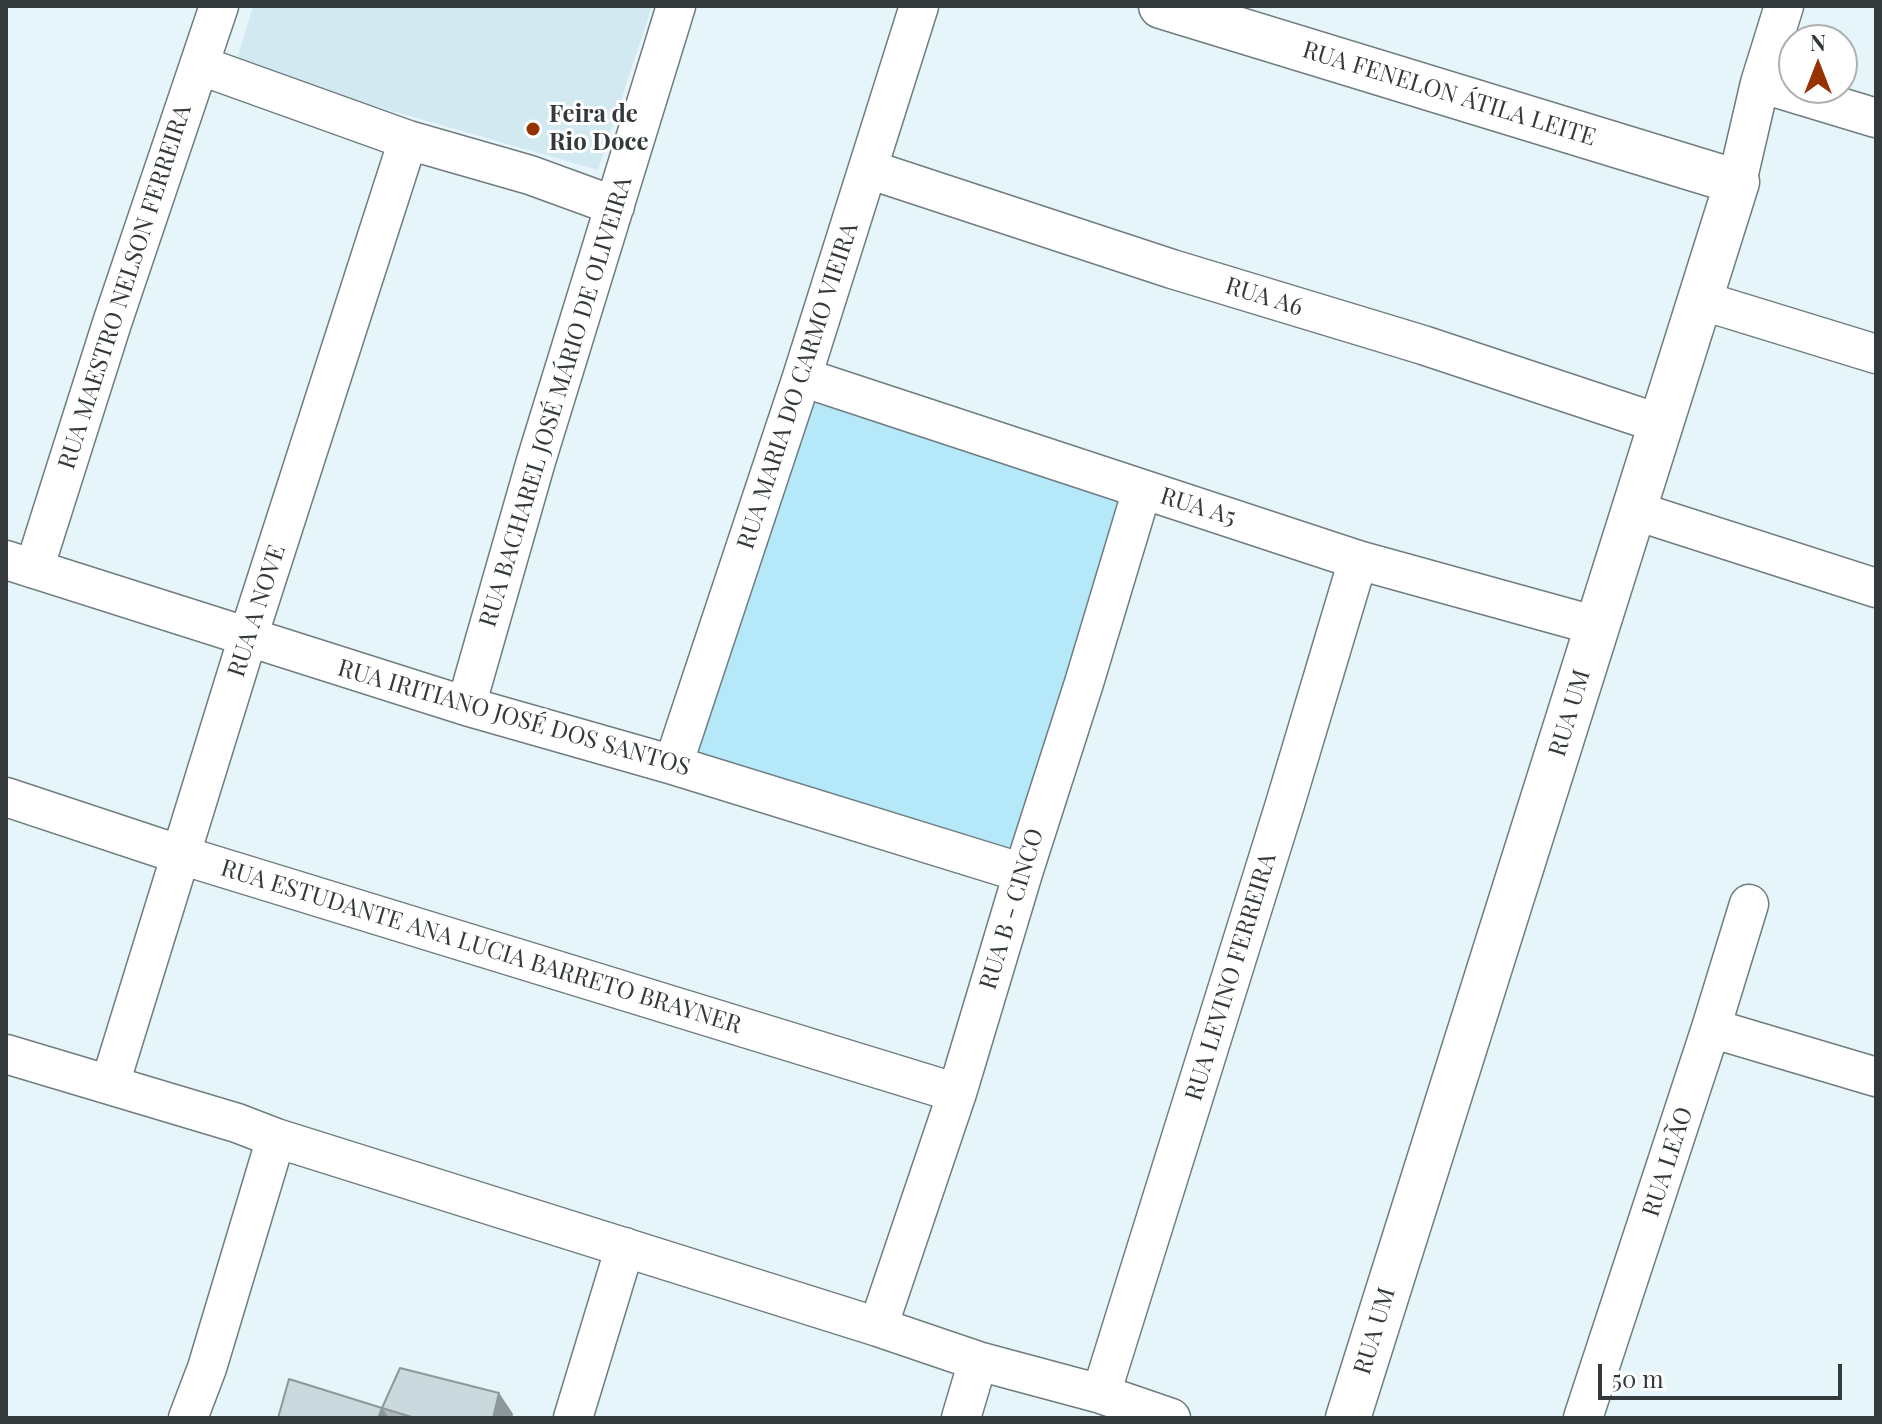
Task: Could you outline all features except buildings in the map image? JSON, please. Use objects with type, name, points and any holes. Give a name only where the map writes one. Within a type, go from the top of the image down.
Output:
[{"type":"street","name":"RUA MAESTRO NELSON FERREIRA","points":[[20,564],[112,323],[219,6]]},
{"type":"street","name":"RUA BACHAREL JOSÉ MÁRIO DE OLIVEIRA","points":[[466,706],[536,461],[676,6]]},
{"type":"street","name":"RUA MARIA DO CARMO VIEIRA","points":[[673,765],[802,377],[919,6]]},
{"type":"street","name":"RUA FENELON ÁTILA LEITE","points":[[1161,6],[1737,182]]},
{"type":"street","name":"RUA UM","points":[[1348,1418],[1737,182],[1760,83],[1784,6]]},
{"type":"street","points":[[199,65],[408,140],[530,175],[615,206]]},
{"type":"street","points":[[1760,83],[1876,118]]},
{"type":"street","name":"RUA A NOVE","points":[[110,1084],[248,637],[408,140]]},
{"type":"street","name":"RUA A6","points":[[868,169],[1661,424]]},
{"type":"street","points":[[1700,300],[1876,354]]},
{"type":"street","name":"RUA A5","points":[[802,377],[1358,560],[1597,626]]},
{"type":"street","name":"RUA B - CINCO","points":[[878,1327],[957,1093],[1142,490]]},
{"type":"street","points":[[1633,510],[1876,588]]},
{"type":"street","name":"RUA LEVINO FERREIRA","points":[[1101,1394],[1358,560]]},
{"type":"street","name":"RUA IRITIANO JOSÉ DOS SANTOS","points":[[20,564],[466,706],[673,765],[1023,873]]},
{"type":"street","name":"RUA ESTUDANTE ANA LUCIA BARRETO BRAYNER","points":[[6,797],[181,855],[957,1093]]},
{"type":"street","name":"RUA LEÃO","points":[[1583,1418],[1749,904]]},
{"type":"street","points":[[1711,1028],[1876,1077]]},
{"type":"street","points":[[6,1054],[237,1123],[978,1361],[1101,1394],[1171,1418]]},
{"type":"street","points":[[188,1418],[207,1368],[276,1138]]},
{"type":"street","points":[[573,1418],[625,1247]]},
{"type":"street","points":[[961,1418],[978,1361]]},
{"type":"shaded area","name":"Feira de Rio Doce","points":[[253,6],[652,6],[598,170],[235,66]]},
{"type":"shaded area","points":[[805,387],[1129,486],[1015,854],[691,755]]},
{"type":"place","name":"Feira de Rio Doce","points":[[533,129]]}]
